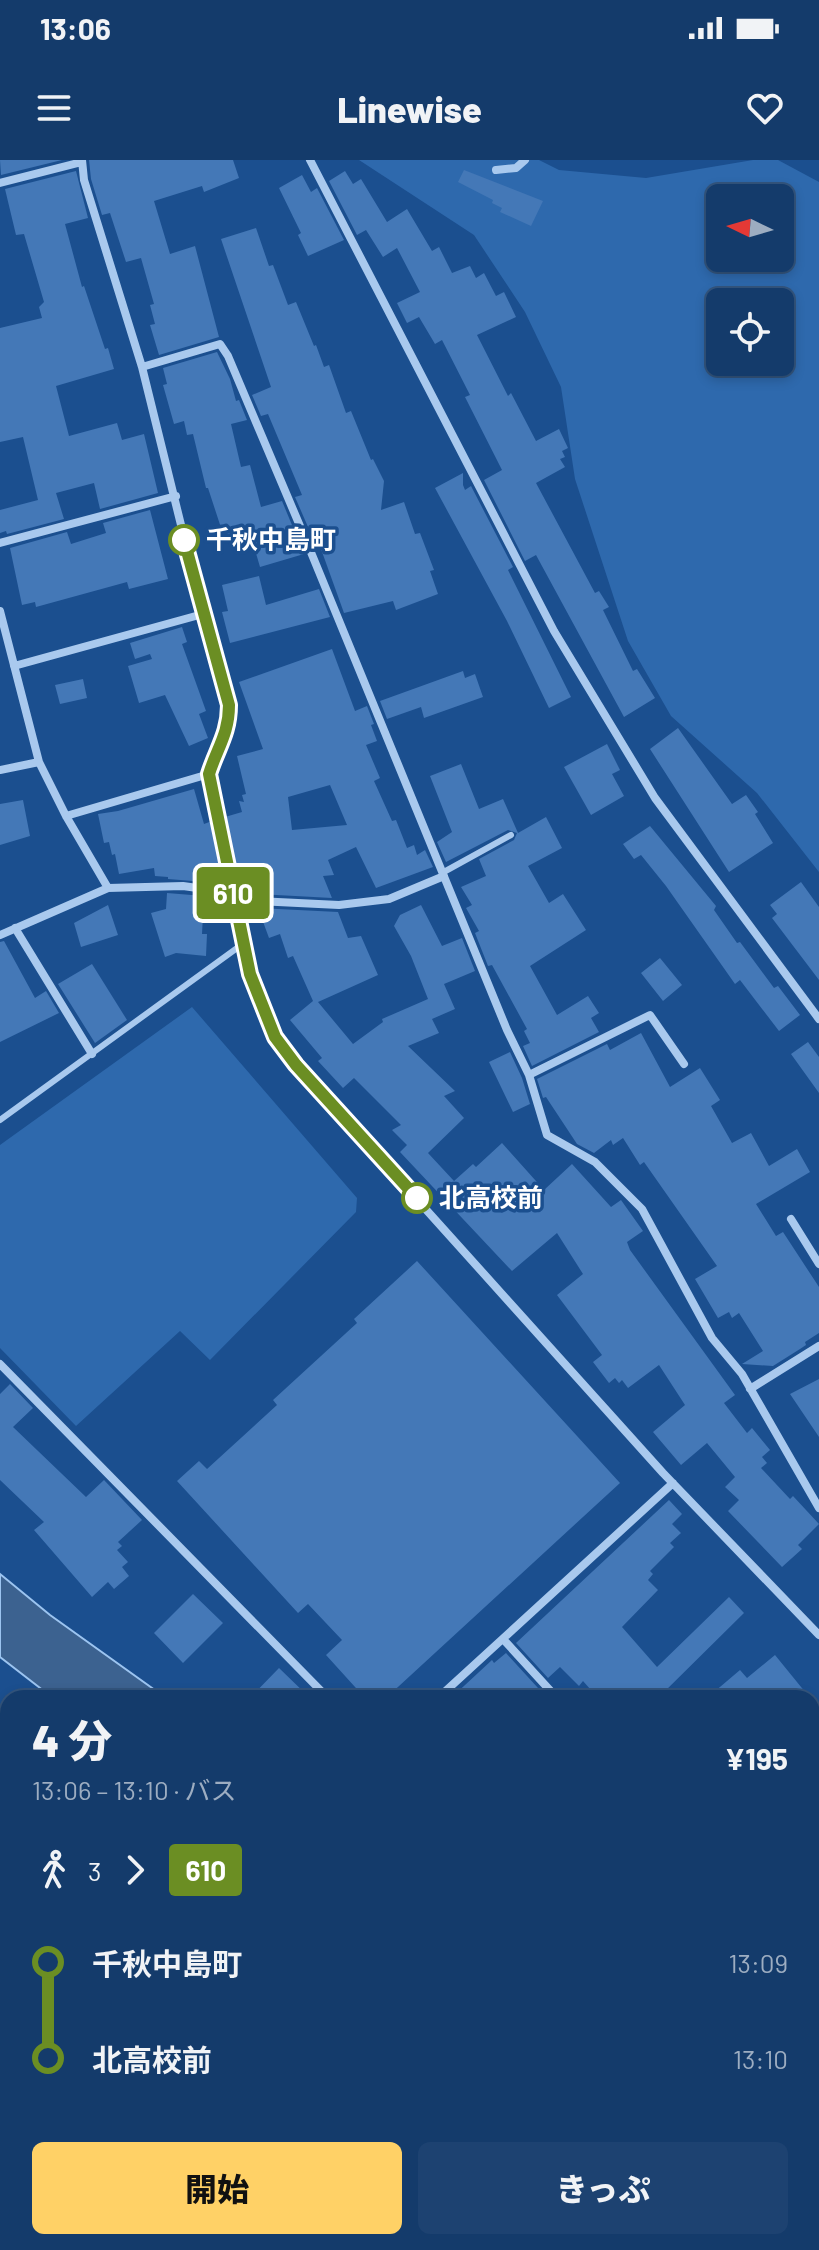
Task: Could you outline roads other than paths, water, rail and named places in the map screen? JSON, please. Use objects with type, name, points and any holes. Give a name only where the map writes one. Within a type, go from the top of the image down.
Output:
[{"type":"street","points":[[310,160],[554,631],[655,798],[819,1019]]},
{"type":"street","points":[[496,170],[516,168],[525,160]]},
{"type":"street","points":[[0,183],[82,161],[84,180],[142,367],[203,614],[229,705],[229,727],[209,774],[250,974],[275,1037],[296,1065],[673,1483],[819,1635]]},
{"type":"street","points":[[142,367],[220,344],[228,356],[507,1030],[529,1075],[547,1135],[595,1162],[642,1209],[712,1338],[742,1374],[819,1508]]},
{"type":"street","points":[[0,543],[176,496]]},
{"type":"street","points":[[0,611],[39,762],[108,888]]},
{"type":"street","points":[[14,666],[203,614]]},
{"type":"street","points":[[0,770],[39,762]]},
{"type":"street","points":[[66,816],[209,774]]},
{"type":"street","points":[[0,935],[108,888],[183,886],[233,893],[257,901],[339,905],[389,899],[443,875]]},
{"type":"street","points":[[15,928],[92,1054]]},
{"type":"street","points":[[529,1075],[650,1015],[684,1064]]},
{"type":"street","points":[[791,1219],[819,1264]]},
{"type":"street","points":[[750,1389],[819,1346]]},
{"type":"street","points":[[0,1364],[320,1690]]},
{"type":"street","points":[[447,1690],[673,1483]]},
{"type":"street","points":[[503,1639],[550,1690]]},
{"type":"lane","points":[[443,875],[511,835]]},
{"type":"lane","points":[[0,1120],[244,943]]},
{"type":"place","name":"千秋中島町","points":[[184,540]]},
{"type":"place","name":"北高校前","points":[[417,1198]]}]
